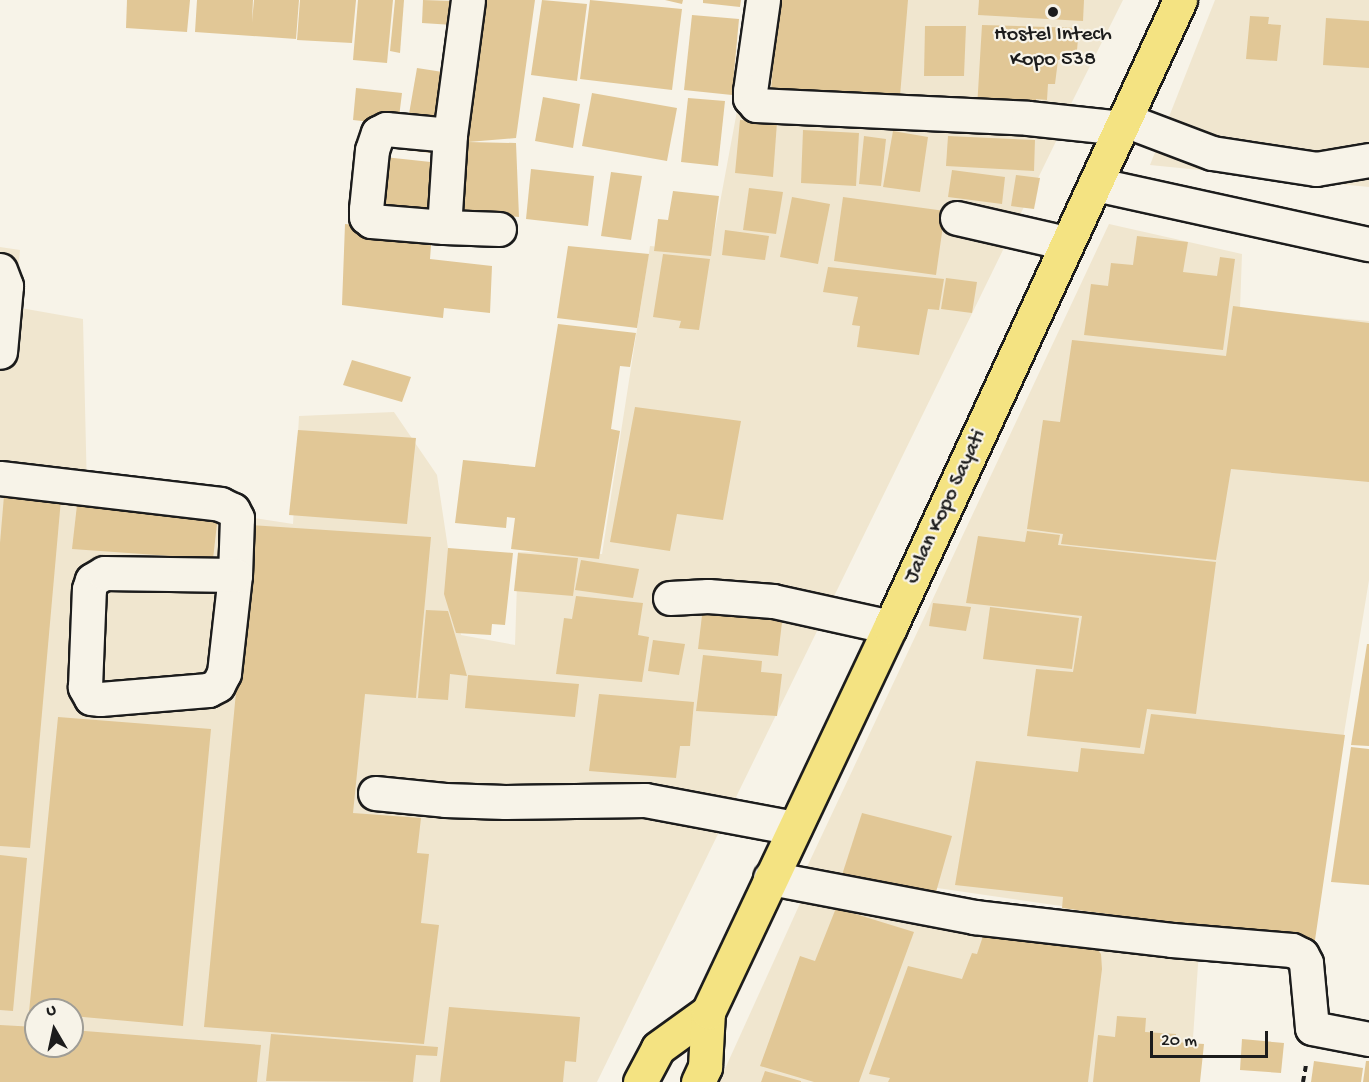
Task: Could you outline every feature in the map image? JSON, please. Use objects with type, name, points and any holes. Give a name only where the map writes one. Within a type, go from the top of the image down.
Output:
[{"type":"main road","name":"Jalan Kopo Sayati","points":[[698,1082],[705,1067],[708,1012],[890,627],[1180,0]]},
{"type":"main road","name":"Jalan Kopo Sayati","points":[[640,1082],[658,1048],[708,1012]]},
{"type":"street","points":[[444,227],[450,135],[468,0]]},
{"type":"street","points":[[763,0],[750,91],[750,98],[756,105],[1123,124],[1224,155],[1316,170],[1369,160]]},
{"type":"street","points":[[450,135],[386,129],[378,133],[372,150],[366,217],[371,221],[500,229]]},
{"type":"street","points":[[1095,184],[1369,244]]},
{"type":"street","points":[[957,218],[1066,243]]},
{"type":"street","points":[[0,270],[6,286],[0,352]]},
{"type":"street","points":[[0,478],[228,507],[233,510],[238,524],[235,576],[224,673],[218,685],[208,690],[91,698],[87,693],[89,589],[92,580],[104,573],[235,576]]},
{"type":"street","points":[[670,598],[699,596],[773,601],[890,627]]},
{"type":"street","points":[[375,793],[445,800],[505,802],[645,800],[794,828]]},
{"type":"street","points":[[770,878],[974,917],[1172,940],[1292,950],[1302,955],[1306,963],[1312,1028],[1369,1039]]},
{"type":"shaded area","points":[[773,0],[1123,0],[1071,104],[763,99]]},
{"type":"shaded area","points":[[1215,0],[1369,0],[1369,187],[1150,165]]},
{"type":"shaded area","points":[[737,111],[815,118],[1063,127],[597,1082],[0,1082],[0,247],[20,250],[15,307],[83,319],[87,492],[293,524],[299,416],[394,412],[437,475],[461,635],[515,645],[518,552],[602,554],[650,246],[711,251]]},
{"type":"shaded area","points":[[1109,224],[1242,254],[1240,309],[1369,321],[1369,580],[1310,942],[806,869]]},
{"type":"shaded area","points":[[807,888],[1199,950],[1190,1082],[719,1082]]},
{"type":"building","points":[[127,0],[190,0],[187,32],[126,28]]},
{"type":"building","points":[[197,0],[253,0],[252,22],[254,0],[299,0],[296,39],[195,32]]},
{"type":"building","points":[[300,0],[356,0],[352,43],[297,40]]},
{"type":"building","points":[[358,0],[393,0],[387,63],[353,60]]},
{"type":"building","points":[[395,0],[404,0],[400,53],[390,51]]},
{"type":"building","points":[[423,0],[454,1],[453,25],[422,23]]},
{"type":"building","points":[[483,0],[535,0],[516,138],[468,142],[516,143],[519,217],[448,211],[466,142]]},
{"type":"building","points":[[542,0],[587,4],[577,81],[531,75]]},
{"type":"building","points":[[590,0],[682,9],[672,90],[580,79]]},
{"type":"building","points":[[665,0],[683,0],[682,4]]},
{"type":"building","points":[[703,0],[741,0],[740,7],[703,3]]},
{"type":"building","points":[[778,0],[908,0],[900,96],[771,91]]},
{"type":"building","points":[[979,0],[1084,0],[1083,21],[978,15]]},
{"type":"building","points":[[692,15],[739,19],[732,95],[684,90]]},
{"type":"building","points":[[1250,16],[1269,17],[1268,24],[1281,25],[1277,61],[1246,59]]},
{"type":"building","points":[[1326,18],[1369,21],[1369,68],[1323,65]]},
{"type":"building","points":[[982,25],[1079,28],[1076,61],[1058,60],[1055,84],[1048,84],[1047,100],[1036,99],[1035,110],[977,108]]},
{"type":"building","points":[[925,26],[966,26],[964,76],[924,76]]},
{"type":"building","points":[[417,68],[449,73],[441,119],[409,114]]},
{"type":"building","points":[[356,88],[402,93],[398,125],[353,120]]},
{"type":"building","points":[[592,93],[677,108],[667,161],[582,146]]},
{"type":"building","points":[[543,97],[580,104],[573,148],[535,141]]},
{"type":"building","points":[[688,98],[725,101],[718,166],[681,162]]},
{"type":"building","points":[[740,120],[777,122],[773,177],[735,173]]},
{"type":"building","points":[[803,130],[859,133],[856,186],[801,183]]},
{"type":"building","points":[[893,131],[928,137],[920,192],[883,187]]},
{"type":"building","points":[[389,132],[433,137],[431,153],[388,148]]},
{"type":"building","points":[[864,136],[886,139],[881,186],[859,184]]},
{"type":"building","points":[[948,136],[1035,140],[1034,171],[946,166]]},
{"type":"building","points":[[375,156],[440,163],[435,216],[370,209]]},
{"type":"building","points":[[531,169],[594,176],[588,226],[526,219]]},
{"type":"building","points":[[952,170],[1005,177],[1002,204],[948,197]]},
{"type":"building","points":[[611,172],[642,176],[631,240],[601,236]]},
{"type":"building","points":[[1016,175],[1040,178],[1034,209],[1011,206]]},
{"type":"building","points":[[749,188],[783,192],[776,234],[743,230]]},
{"type":"building","points":[[673,191],[719,196],[711,256],[654,251],[658,219],[668,220]]},
{"type":"building","points":[[792,197],[830,204],[818,264],[780,257]]},
{"type":"building","points":[[843,197],[945,211],[936,275],[834,261]]},
{"type":"building","points":[[345,224],[432,232],[430,259],[492,266],[490,313],[444,308],[443,318],[342,305]]},
{"type":"building","points":[[725,230],[769,236],[765,260],[722,255]]},
{"type":"building","points":[[1137,236],[1188,242],[1183,272],[1217,276],[1220,257],[1235,259],[1223,350],[1084,335],[1091,284],[1108,286],[1111,263],[1133,265]]},
{"type":"building","points":[[568,246],[649,254],[637,328],[557,318]]},
{"type":"building","points":[[663,254],[710,259],[699,330],[679,328],[681,321],[653,317]]},
{"type":"building","points":[[828,267],[944,279],[939,310],[928,309],[919,355],[857,347],[860,326],[852,325],[858,297],[823,292]]},
{"type":"building","points":[[946,278],[977,282],[972,313],[941,309]]},
{"type":"building","points":[[1233,306],[1369,323],[1369,482],[1231,469],[1216,560],[1061,544],[1063,534],[1027,529],[1043,420],[1060,422],[1072,340],[1226,356]]},
{"type":"building","points":[[558,324],[636,333],[630,367],[620,366],[611,429],[620,431],[599,559],[511,549],[515,518],[507,517],[506,528],[455,523],[463,460],[535,467]]},
{"type":"building","points":[[352,360],[411,377],[402,402],[343,385]]},
{"type":"building","points":[[635,407],[741,421],[723,520],[677,514],[670,551],[610,542]]},
{"type":"building","points":[[298,430],[416,438],[407,524],[289,515]]},
{"type":"building","points":[[5,484],[62,488],[30,848],[0,846],[0,543]]},
{"type":"building","points":[[77,505],[218,515],[213,559],[72,549]]},
{"type":"building","points":[[252,525],[431,537],[416,698],[365,694],[353,813],[421,818],[417,853],[429,854],[421,923],[439,925],[424,1044],[204,1027]]},
{"type":"building","points":[[1027,531],[1060,535],[1058,545],[1216,562],[1196,714],[1147,709],[1140,748],[1027,736],[1036,669],[1073,672],[1082,616],[966,603],[978,536],[1025,542]]},
{"type":"building","points":[[448,548],[513,553],[505,625],[492,624],[491,635],[456,633],[444,594]]},
{"type":"building","points":[[518,553],[578,558],[573,596],[514,591]]},
{"type":"building","points":[[581,560],[639,569],[633,598],[575,590]]},
{"type":"building","points":[[576,596],[643,603],[638,635],[649,637],[642,682],[556,674],[564,618],[572,619]]},
{"type":"building","points":[[933,603],[971,607],[966,631],[929,626]]},
{"type":"building","points":[[703,607],[783,614],[778,656],[698,649]]},
{"type":"building","points":[[990,607],[1079,618],[1072,669],[983,659]]},
{"type":"building","points":[[426,610],[448,611],[467,676],[450,674],[448,700],[418,698]]},
{"type":"building","points":[[653,640],[685,644],[679,675],[648,671]]},
{"type":"building","points":[[1367,644],[1369,644],[1369,746],[1351,745]]},
{"type":"building","points":[[703,655],[762,661],[761,672],[782,674],[777,716],[696,711]]},
{"type":"building","points":[[468,675],[579,684],[575,717],[465,708]]},
{"type":"building","points":[[599,694],[694,702],[690,746],[680,746],[676,778],[589,771]]},
{"type":"building","points":[[1151,714],[1345,735],[1314,947],[1120,927],[1122,916],[1062,908],[1063,897],[955,885],[976,761],[1078,772],[1081,748],[1144,754]]},
{"type":"building","points":[[58,717],[211,729],[183,1026],[84,1017],[84,998],[30,998]]},
{"type":"building","points":[[1351,747],[1369,749],[1369,885],[1331,882]]},
{"type":"building","points":[[862,813],[952,836],[934,899],[842,875]]},
{"type":"building","points":[[0,855],[27,858],[13,1011],[0,1010]]},
{"type":"building","points":[[836,908],[914,932],[859,1082],[814,1082],[760,1066],[800,956],[815,961]]},
{"type":"building","points":[[986,927],[1097,949],[1101,954],[1102,969],[1088,1082],[888,1082],[890,1078],[869,1074],[908,966],[962,979],[972,953],[977,954]]},
{"type":"building","points":[[449,1007],[580,1017],[576,1062],[565,1061],[563,1082],[440,1082]]},
{"type":"building","points":[[1117,1016],[1146,1018],[1145,1032],[1176,1034],[1175,1042],[1204,1044],[1200,1082],[1093,1082],[1098,1035],[1115,1037]]},
{"type":"building","points":[[0,1025],[24,1026],[24,1058],[84,1058],[84,1031],[261,1045],[257,1082],[0,1082]]},
{"type":"building","points":[[271,1034],[438,1047],[437,1056],[416,1055],[413,1082],[266,1081]]},
{"type":"building","points":[[1242,1039],[1284,1043],[1281,1073],[1240,1070]]},
{"type":"building","points":[[1314,1061],[1363,1068],[1361,1082],[1311,1082]]},
{"type":"building","points":[[1366,1061],[1369,1061],[1369,1082],[1363,1082]]},
{"type":"building","points":[[765,1071],[801,1081],[801,1082],[761,1082]]},
{"type":"place","name":"Hostel Intech Kopo 538","points":[[1053,12]]}]
